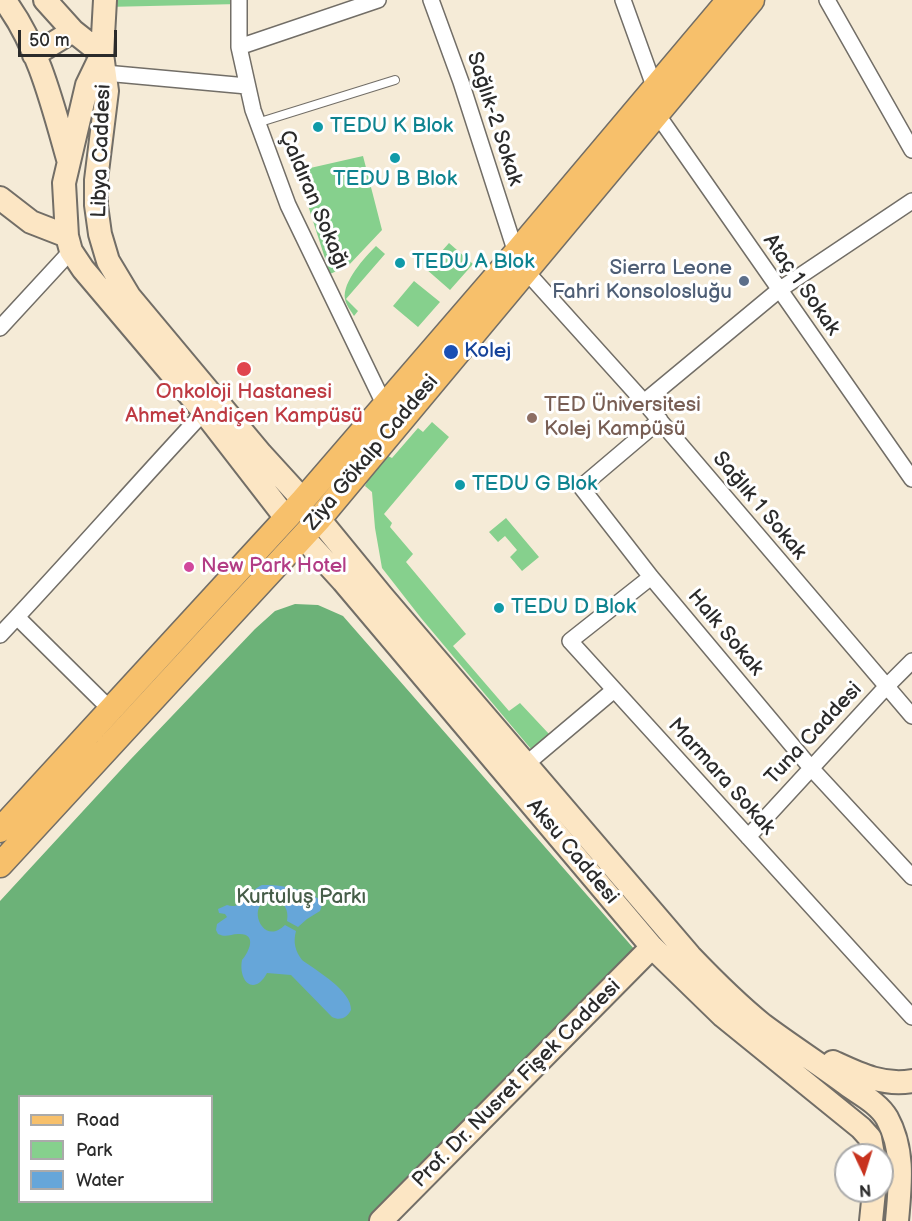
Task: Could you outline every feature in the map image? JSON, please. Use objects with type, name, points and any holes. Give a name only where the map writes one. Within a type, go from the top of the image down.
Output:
[{"type":"main road","points":[[4,0],[18,17],[34,56],[54,110],[69,162]]},
{"type":"main road","points":[[45,0],[103,63]]},
{"type":"main road","name":"Libya Caddesi","points":[[105,0],[103,63],[107,91],[96,180],[97,220],[103,247],[114,273],[129,296],[261,454],[303,500]]},
{"type":"main road","name":"Ziya Gökalp Caddesi","points":[[0,865],[319,519],[654,86],[729,0]]},
{"type":"main road","name":"Ziya Gökalp Caddesi","points":[[0,830],[303,500],[385,406],[657,114],[752,0]]},
{"type":"main road","points":[[34,56],[73,31]]},
{"type":"main road","name":"Libya Caddesi","points":[[69,244],[64,183],[87,85],[103,63]]},
{"type":"main road","points":[[0,198],[31,222],[69,244],[83,269],[204,412],[303,537]]},
{"type":"main road","points":[[303,500],[319,519]]},
{"type":"main road","name":"Aksu Caddesi","points":[[319,519],[382,597],[690,956],[738,1004],[862,1095],[886,1116]]},
{"type":"main road","name":"Aksu Caddesi","points":[[303,537],[343,581],[652,947],[723,1016],[861,1128],[870,1143]]},
{"type":"main road","name":"Prof. Dr. Nusret Fişek Caddesi","points":[[381,1221],[652,947]]},
{"type":"main road","points":[[788,1042],[872,1078],[887,1082],[912,1083]]},
{"type":"main road","points":[[874,1143],[886,1116],[912,1083]]},
{"type":"main road","points":[[886,1116],[896,1139],[899,1157],[897,1221]]},
{"type":"main road","points":[[897,1221],[912,1173]]},
{"type":"main road","points":[[871,1221],[873,1203]]},
{"type":"street","name":"Çaldıran Sokağı","points":[[239,0],[239,47],[257,123],[292,214],[385,406]]},
{"type":"street","points":[[239,47],[378,0]]},
{"type":"street","name":"Sağlık-2 Sokak","points":[[431,0],[520,262]]},
{"type":"street","points":[[623,0],[654,86]]},
{"type":"street","points":[[827,0],[912,150]]},
{"type":"street","points":[[103,63],[247,86]]},
{"type":"street","name":"Ataç 1 Sokak","points":[[657,114],[912,479]]},
{"type":"street","points":[[644,402],[779,290],[912,201]]},
{"type":"street","points":[[0,328],[69,244]]},
{"type":"street","name":"Sağlık 1 Sokak","points":[[520,262],[660,420],[912,716]]},
{"type":"street","points":[[0,635],[56,577],[135,486],[204,412]]},
{"type":"street","name":"Halk Sokak","points":[[660,420],[581,487],[651,577],[811,768],[912,878]]},
{"type":"street","name":"Marmara Sokak","points":[[651,577],[570,640],[912,1017]]},
{"type":"street","points":[[17,617],[110,709]]},
{"type":"street","name":"Tuna Caddesi","points":[[748,837],[912,661]]},
{"type":"street","points":[[525,765],[614,690]]},
{"type":"lane","points":[[257,123],[394,80]]},
{"type":"green space","points":[[105,0],[239,0],[239,4],[105,7]]},
{"type":"green space","points":[[363,156],[382,230],[348,266],[330,274],[297,171]]},
{"type":"green space","points":[[449,243],[473,264],[450,290],[426,269]]},
{"type":"green space","points":[[376,246],[385,254],[346,299],[358,311],[354,316],[345,299],[347,285],[355,270]]},
{"type":"green space","points":[[414,281],[440,302],[418,327],[393,306]]},
{"type":"green space","points":[[432,422],[449,437],[384,514],[392,523],[390,527],[413,554],[406,562],[466,634],[453,646],[509,711],[520,703],[549,734],[531,749],[382,568],[372,492],[365,486],[388,456],[392,458],[418,428],[423,432]]},
{"type":"green space","points":[[506,518],[539,557],[522,571],[510,557],[517,550],[505,536],[498,542],[489,532]]},
{"type":"green space","name":"Kurtuluş Parkı","points":[[295,604],[318,605],[343,616],[635,950],[381,1221],[0,1221],[0,901],[255,629],[275,611]]},
{"type":"water","points":[[262,885],[294,889],[311,894],[323,902],[320,911],[298,927],[287,921],[287,910],[283,904],[273,900],[264,902],[259,907],[259,921],[269,931],[276,931],[285,925],[296,931],[295,946],[302,960],[340,989],[350,1003],[351,1010],[345,1017],[338,1019],[332,1017],[291,975],[267,973],[257,984],[252,985],[245,980],[241,968],[242,960],[249,948],[250,940],[244,935],[218,934],[217,924],[227,917],[219,913],[218,909],[242,903]]},
{"type":"place","name":"TEDU K Blok","points":[[318,127]]},
{"type":"place","name":"TEDU B Blok","points":[[395,158]]},
{"type":"place","name":"TEDU A Blok","points":[[400,263]]},
{"type":"place","name":"Sierra Leone Fahri Konsolosluğu","points":[[744,281]]},
{"type":"place","name":"Kolej","points":[[451,352]]},
{"type":"place","name":"Onkoloji Hastanesi Ahmet Andiçen Kampüsü","points":[[244,369]]},
{"type":"place","name":"TED Üniversitesi Kolej Kampüsü","points":[[532,418]]},
{"type":"place","name":"TEDU G Blok","points":[[460,485]]},
{"type":"place","name":"New Park Hotel","points":[[189,567]]},
{"type":"place","name":"TEDU D Blok","points":[[499,608]]}]
